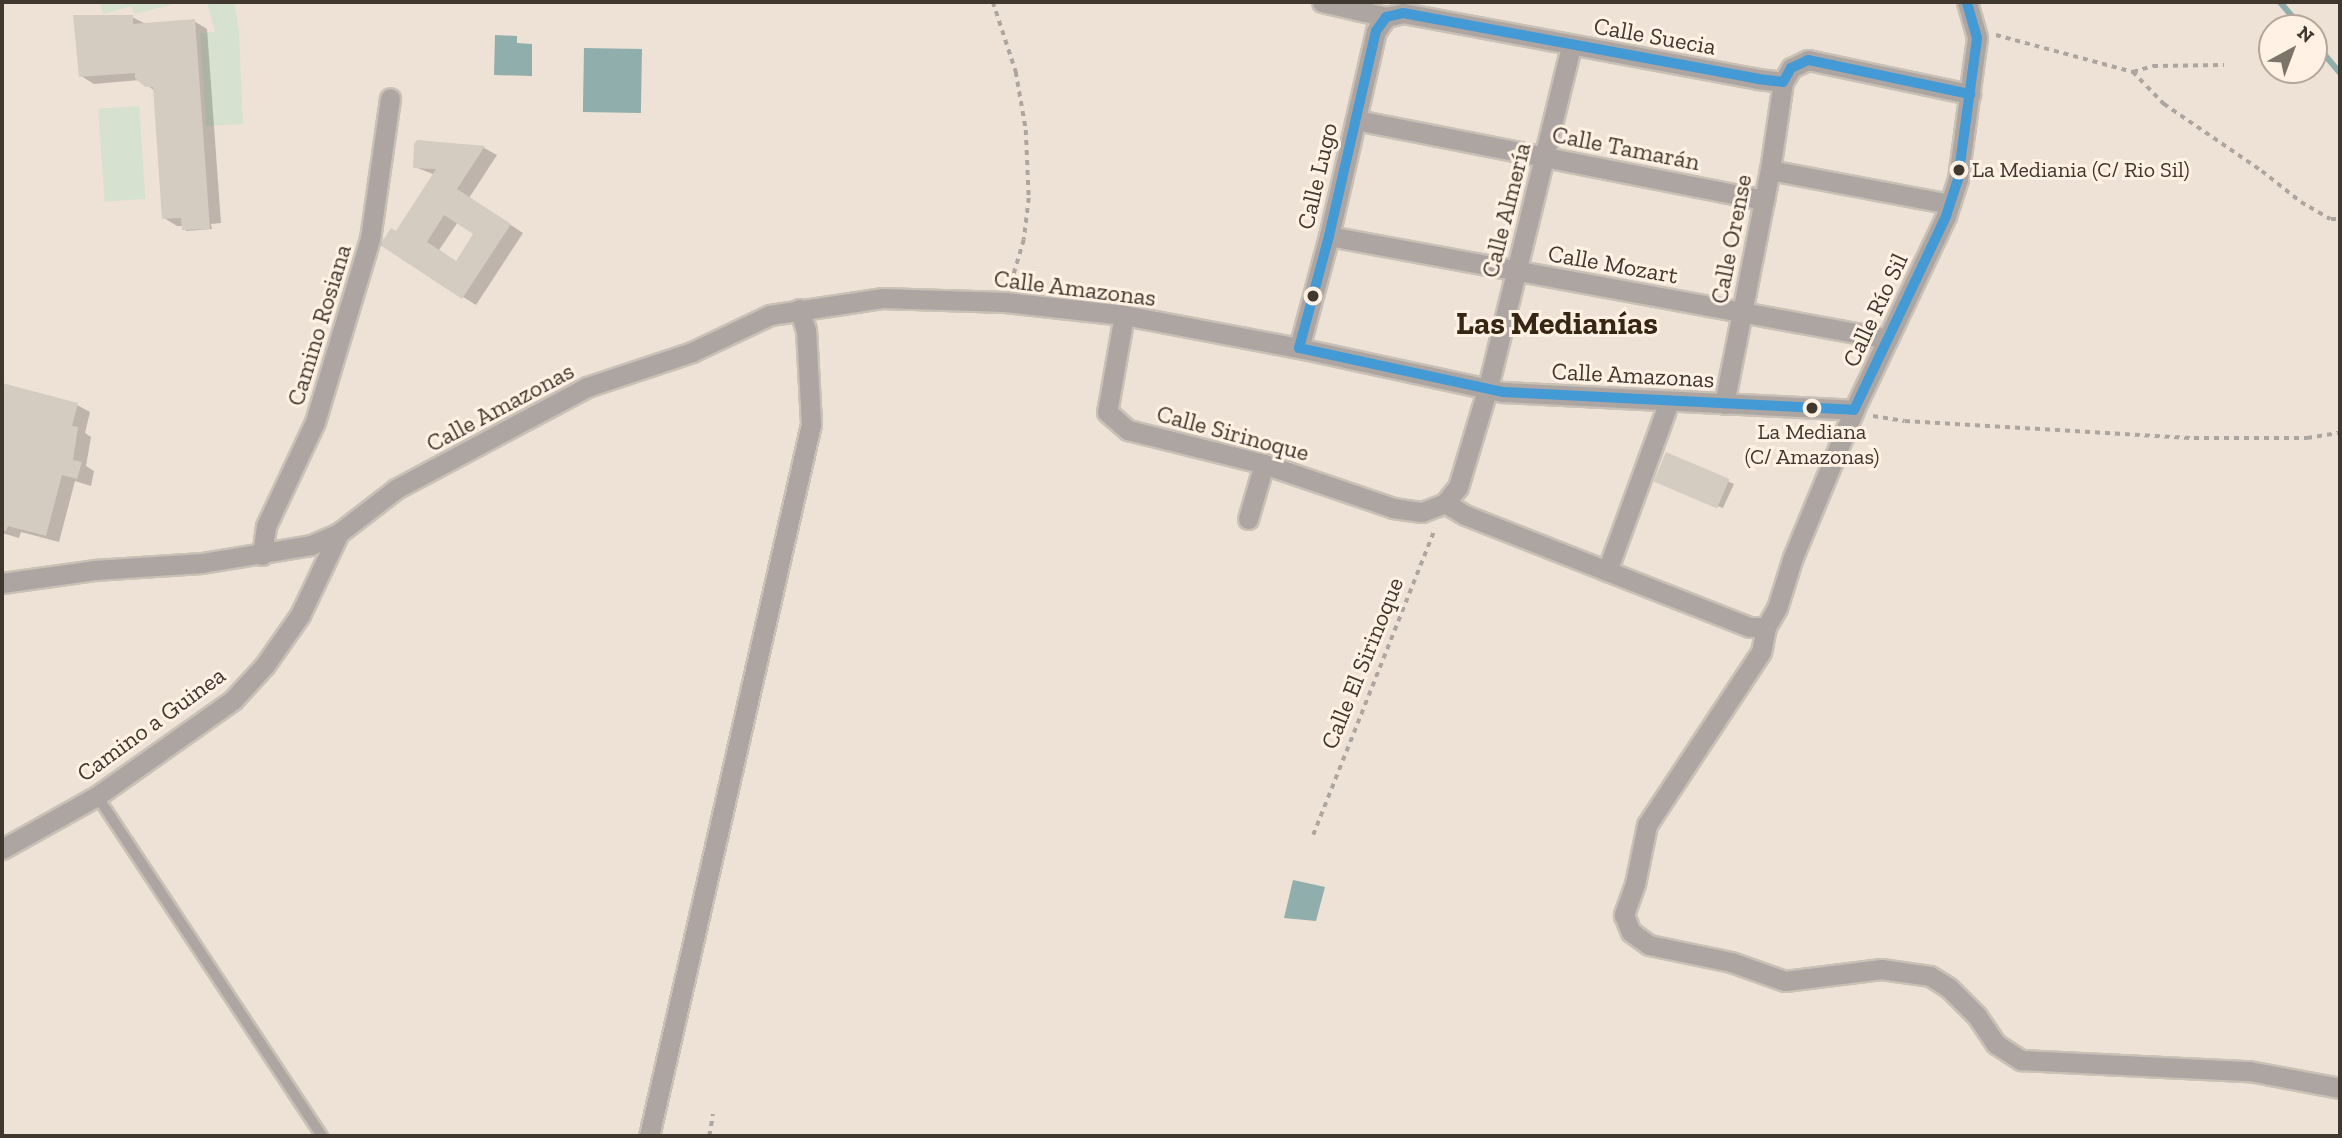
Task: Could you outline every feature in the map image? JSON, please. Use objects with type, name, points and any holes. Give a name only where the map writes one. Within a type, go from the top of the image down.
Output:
[{"type":"street","name":"Calle Suecia","points":[[1322,2],[1386,17],[1403,13],[1571,46],[1783,82]]},
{"type":"street","name":"Calle Río Sil","points":[[1967,2],[1977,38],[1958,179],[1950,204],[1854,410],[1793,557],[1777,608],[1766,626],[1761,652],[1647,825],[1635,884],[1624,915],[1631,932],[1649,945],[1731,962],[1785,981],[1881,969],[1930,976],[1950,988],[1977,1016],[1996,1044],[2021,1060],[2249,1071],[2340,1088]]},
{"type":"street","name":"Calle Lugo","points":[[1300,348],[1376,31],[1386,17]]},
{"type":"street","name":"Calle Almería","points":[[1445,503],[1458,487],[1488,387],[1571,46]]},
{"type":"street","points":[[1783,82],[1791,68],[1808,60],[1970,94]]},
{"type":"street","name":"Calle Orense","points":[[1724,404],[1770,170],[1783,82]]},
{"type":"street","name":"Camino Rosiana","points":[[262,555],[266,526],[315,422],[370,239],[390,98]]},
{"type":"street","name":"Calle Tamarán","points":[[1356,120],[1764,200]]},
{"type":"street","points":[[1770,170],[1950,204]]},
{"type":"street","name":"Calle Mozart","points":[[1329,236],[1888,339]]},
{"type":"street","name":"Calle Amazonas","points":[[339,533],[396,489],[587,387],[692,352],[770,315],[881,298],[1005,302],[1124,316],[1300,348],[1503,392],[1854,410]]},
{"type":"street","points":[[649,1136],[811,424],[806,330],[799,309]]},
{"type":"street","name":"Calle Sirinoque","points":[[1124,316],[1107,412],[1116,423],[1128,430],[1264,464],[1393,508],[1422,512],[1445,503]]},
{"type":"street","points":[[1607,571],[1669,402]]},
{"type":"street","points":[[1248,520],[1264,464]]},
{"type":"street","points":[[1445,503],[1749,627],[1766,626]]},
{"type":"street","points":[[2,583],[94,570],[202,564],[312,544],[339,533]]},
{"type":"street","name":"Camino a Guinea","points":[[2,849],[97,796],[233,700],[265,666],[300,615],[339,533]]},
{"type":"lane","points":[[97,796],[321,1136]]},
{"type":"path","points":[[993,2],[1016,72],[1026,130],[1030,198],[1024,240],[1005,302]]},
{"type":"path","points":[[1977,38],[1995,34],[2133,72],[2164,104],[2262,171],[2301,202],[2330,219],[2340,219]]},
{"type":"path","points":[[2133,72],[2153,66],[2224,65]]},
{"type":"path","points":[[1854,410],[1905,421],[2194,438],[2307,438],[2340,433]]},
{"type":"path","name":"Calle El Sirinoque","points":[[1312,835],[1445,503]]},
{"type":"path","points":[[709,1136],[713,1114]]},
{"type":"green space","points":[[100,2],[183,2],[134,14],[132,6],[103,14]]},
{"type":"green space","points":[[207,2],[234,2],[239,31],[243,124],[206,126],[200,33],[215,32]]},
{"type":"green space","points":[[139,106],[145,199],[105,202],[98,109]]},
{"type":"water","points":[[495,35],[517,36],[517,43],[532,44],[532,76],[494,75]]},
{"type":"water","points":[[584,48],[642,49],[641,113],[583,112]]},
{"type":"water","points":[[1293,880],[1325,887],[1316,921],[1284,918]]},
{"type":"building","points":[[73,15],[133,15],[133,24],[195,19],[210,229],[182,230],[181,218],[162,219],[153,87],[145,87],[135,78],[135,73],[79,77]]},
{"type":"building","points":[[417,140],[485,146],[457,189],[511,224],[462,299],[380,245],[391,228],[396,231],[436,169],[413,168],[414,144]],"holes":[[[444,215],[473,234],[456,261],[427,242]]]},
{"type":"building","points":[[2,383],[78,403],[72,426],[78,427],[73,460],[82,462],[77,479],[62,475],[46,536],[8,526],[6,531],[2,530]]},
{"type":"building","points":[[1666,452],[1730,479],[1717,508],[1653,481]]},
{"type":"waterway","points":[[2280,2],[2290,14]]},
{"type":"waterway","points":[[2328,59],[2340,73]]},
{"type":"transit line","points":[[1299,348],[1503,392],[1854,410],[1946,216],[1958,179],[1977,38],[1967,2]]},
{"type":"transit line","points":[[1299,348],[1329,236],[1376,31],[1386,17],[1403,13],[1758,79],[1783,82],[1791,68],[1808,60],[1970,94]]},
{"type":"place","name":"La Mediania (C/ Rio Sil)","points":[[1959,170]]},
{"type":"place","name":"La Mediana (C/ Amazonas)","points":[[1812,408]]},
{"type":"district","name":"Las Medianías","points":[[1557,323]]}]
